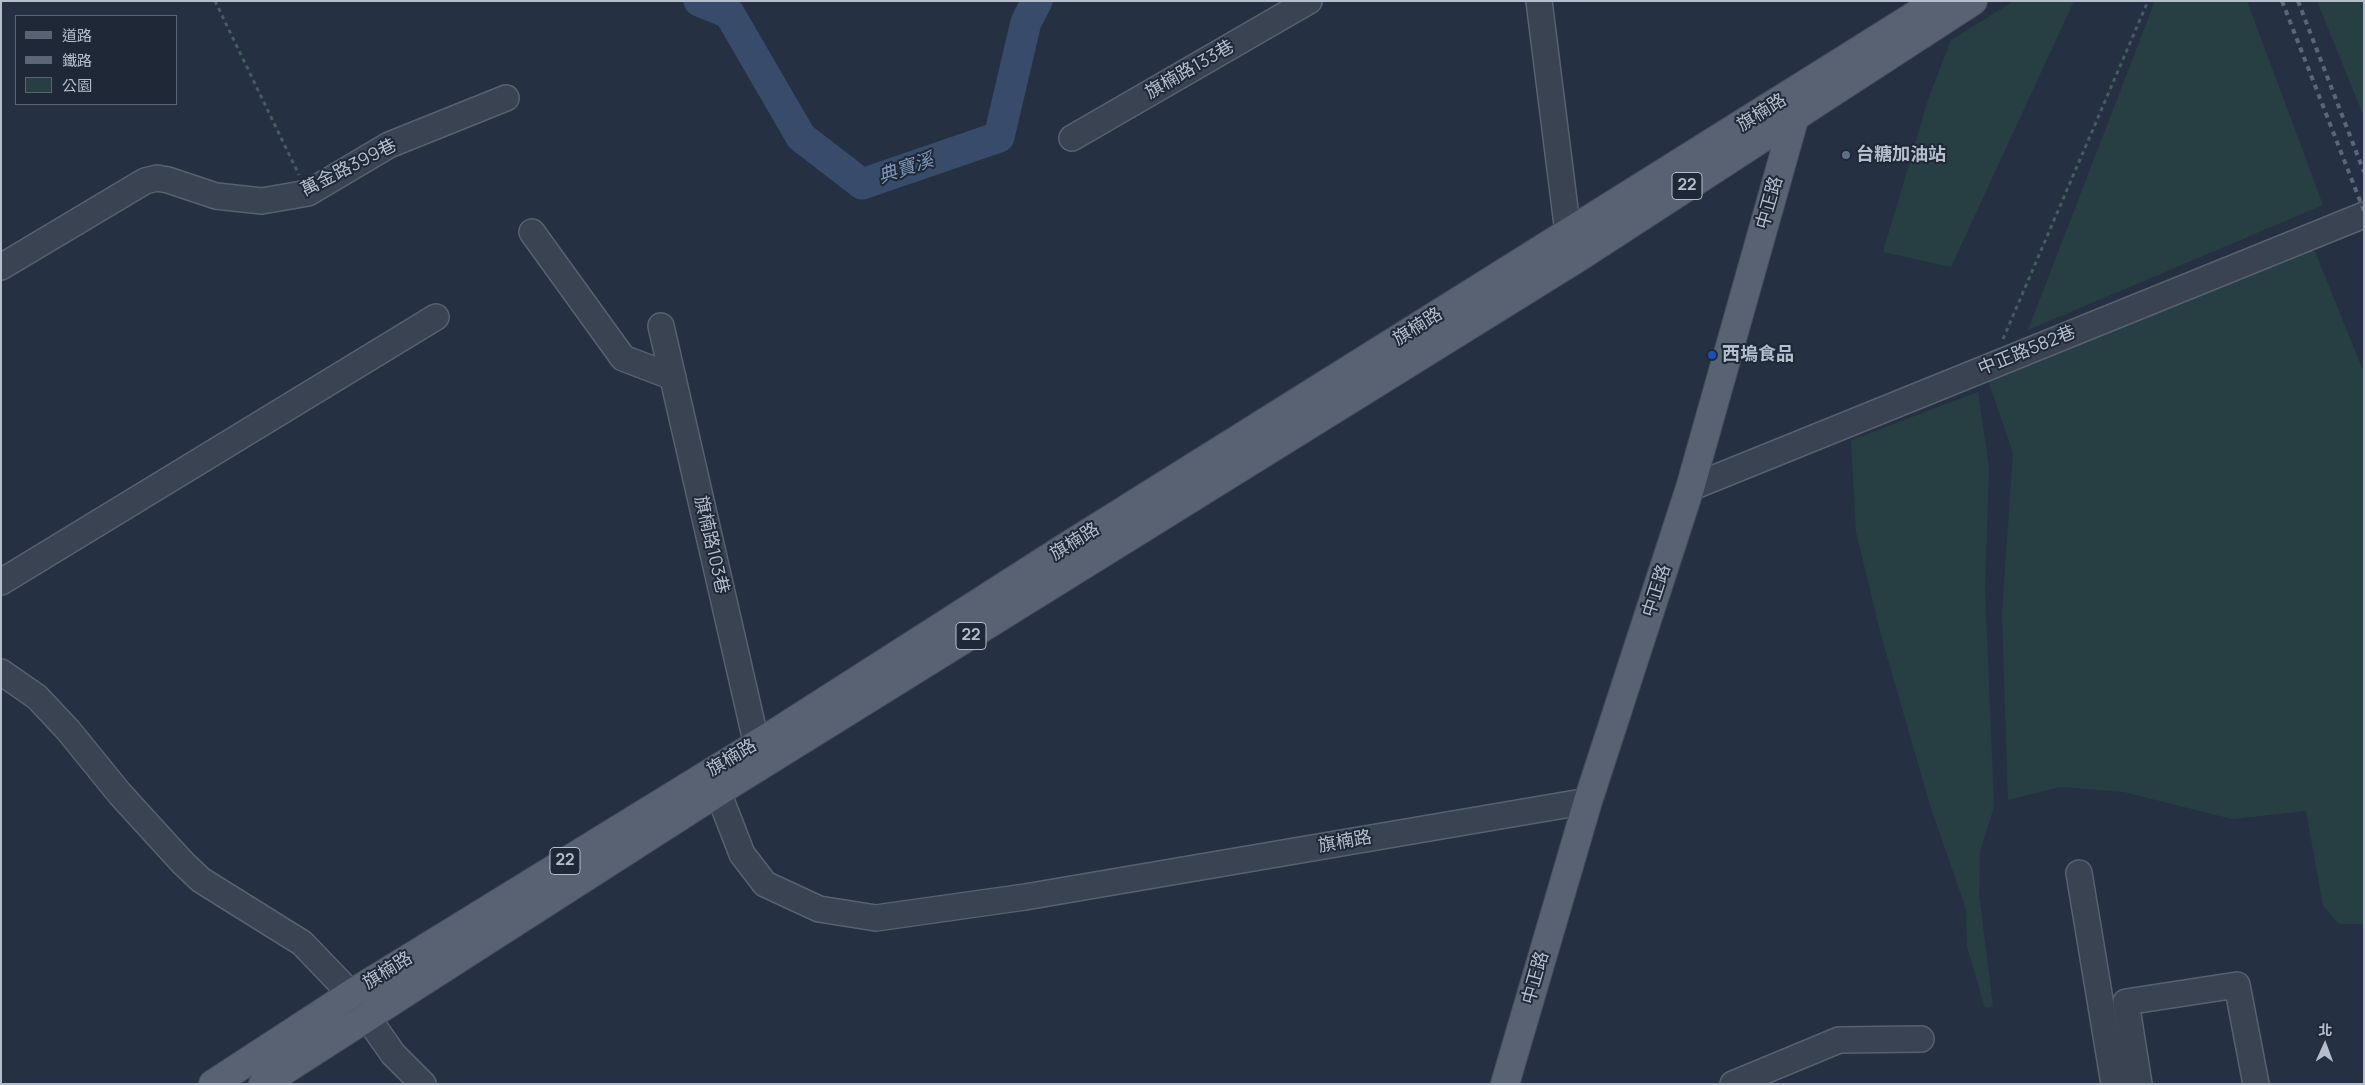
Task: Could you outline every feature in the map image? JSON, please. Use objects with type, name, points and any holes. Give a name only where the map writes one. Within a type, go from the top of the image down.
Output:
[{"type":"main road","name":"旗楠路","points":[[1788,108],[1938,1]]},
{"type":"main road","name":"旗楠路","points":[[263,1084],[718,792],[759,754],[780,730],[1066,547],[1573,245],[1788,108],[1973,1]]},
{"type":"main road","name":"中正路","points":[[1505,1084],[1588,801],[1690,488],[1788,108]]},
{"type":"main road","name":"旗楠路","points":[[213,1084],[351,994],[759,754]]},
{"type":"street","name":"旗楠路133巷","points":[[1072,138],[1309,1]]},
{"type":"street","points":[[1539,1],[1573,245]]},
{"type":"street","name":"萬金路399巷","points":[[1,267],[134,186],[151,180],[168,180],[216,196],[262,201],[308,193],[389,145],[506,98]]},
{"type":"street","name":"中正路582巷","points":[[1690,488],[2364,215]]},
{"type":"street","points":[[532,232],[624,358],[673,377]]},
{"type":"street","points":[[1,582],[436,317]]},
{"type":"street","name":"旗楠路103巷","points":[[661,326],[759,754]]},
{"type":"street","points":[[1,672],[37,697],[62,723],[120,794],[194,874],[302,943],[351,994],[393,1054],[423,1084]]},
{"type":"street","name":"旗楠路","points":[[718,792],[742,854],[765,884],[819,909],[876,918],[1025,897],[1588,801]]},
{"type":"street","points":[[2079,873],[2114,1084]]},
{"type":"street","points":[[2139,1084],[2126,1002],[2237,985],[2256,1084]]},
{"type":"street","points":[[1733,1084],[1839,1040],[1921,1040]]},
{"type":"path","points":[[215,1],[308,193]]},
{"type":"path","points":[[1992,365],[2148,1]]},
{"type":"green space","points":[[2014,1],[2074,1],[1951,267],[1883,252],[1928,100],[1951,40]]},
{"type":"green space","points":[[2155,1],[2247,1],[2323,205],[2028,330]]},
{"type":"green space","points":[[2317,1],[2364,1],[2364,117]]},
{"type":"green space","points":[[2314,249],[2364,373],[2364,924],[2339,924],[2323,906],[2306,811],[2232,819],[2124,792],[2060,787],[2008,800],[2002,613],[2013,453],[1988,380]]},
{"type":"green space","points":[[1978,392],[1989,468],[1985,590],[1994,807],[1980,851],[1979,894],[1993,1007],[1985,1008],[1967,946],[1966,909],[1930,805],[1882,639],[1856,532],[1851,440]]},
{"type":"waterway","name":"典寶溪","points":[[699,1],[729,13],[801,137],[862,184],[999,137],[1026,22],[1037,1]]},
{"type":"railway","points":[[2282,1],[2364,211]]},
{"type":"railway","points":[[2298,1],[2364,172]]},
{"type":"place","name":"台糖加油站","points":[[1846,155]]},
{"type":"place","name":"西塢食品","points":[[1712,355]]}]
